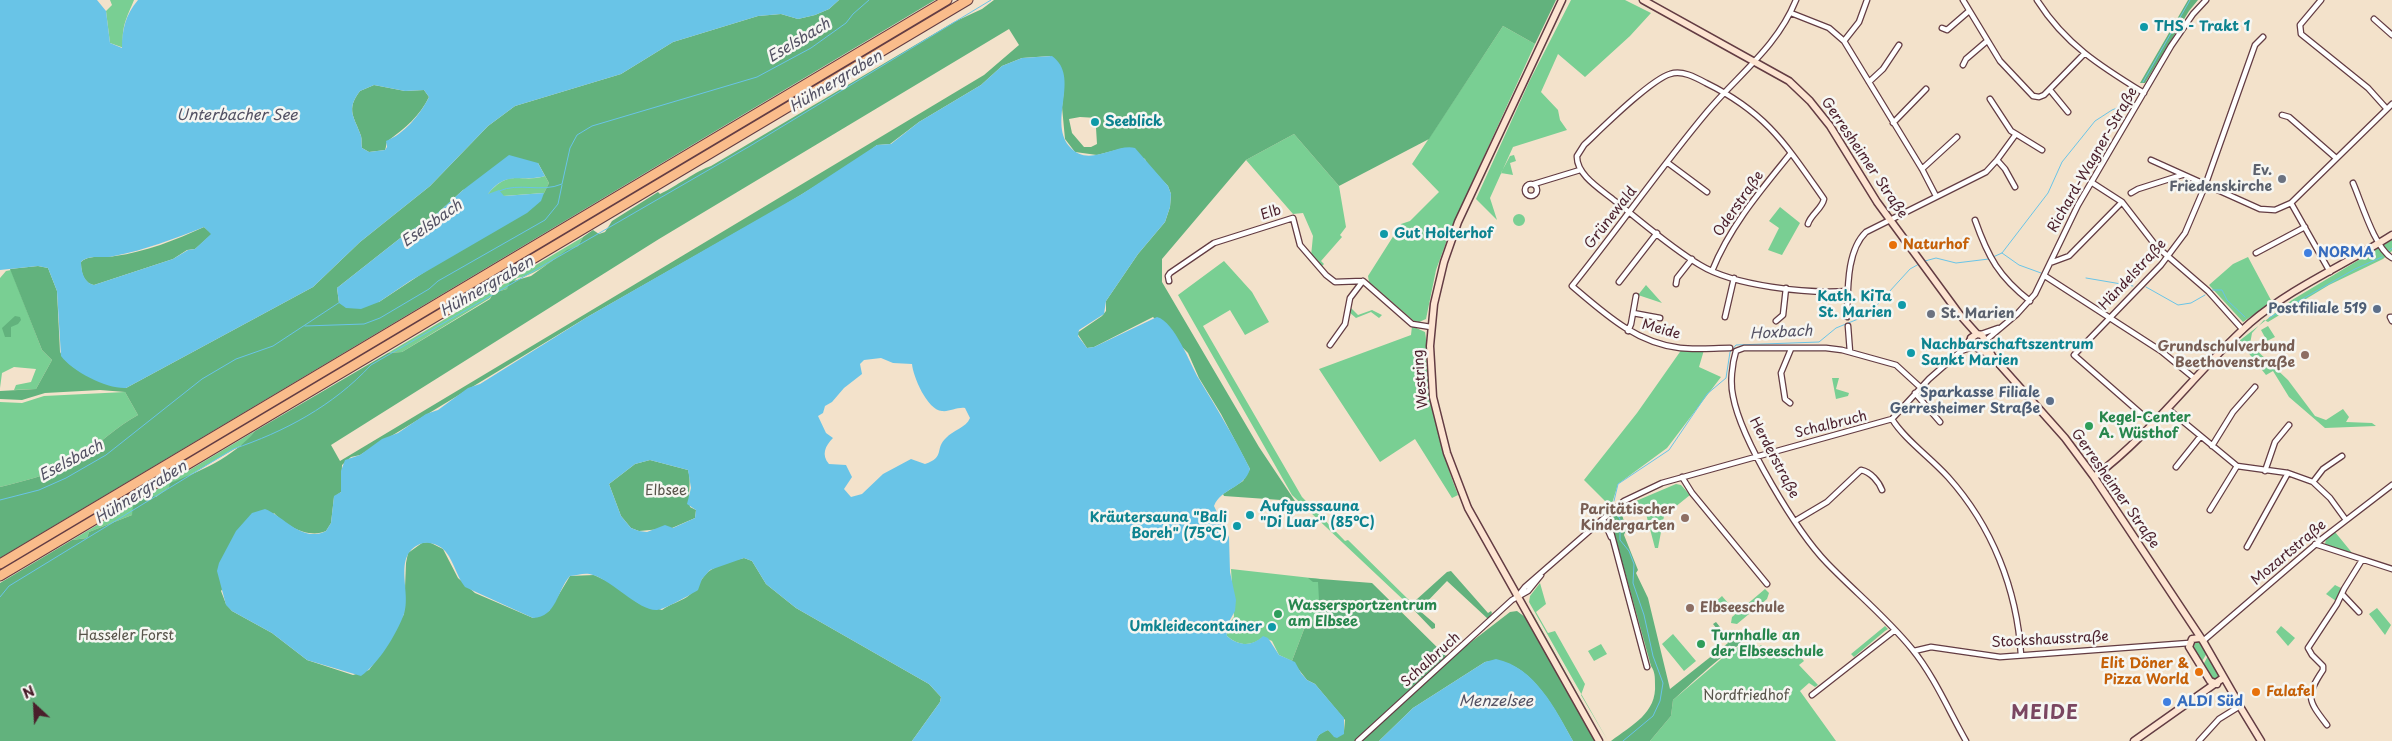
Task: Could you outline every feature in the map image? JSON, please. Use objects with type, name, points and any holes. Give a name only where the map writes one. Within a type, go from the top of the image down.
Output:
[{"type":"highway","points":[[0,564],[947,0]]},
{"type":"highway","points":[[0,576],[968,0]]},
{"type":"street","name":"Westring","points":[[1561,0],[1458,222],[1439,281],[1431,327],[1432,387],[1447,453],[1468,508],[1599,741]]},
{"type":"street","name":"Grünewald","points":[[1572,286],[1724,92],[1764,54],[1791,14],[1796,0]]},
{"type":"street","points":[[1844,41],[1859,22],[1867,0]]},
{"type":"street","points":[[1963,0],[2000,61],[2034,96],[2039,97],[2050,90],[2084,54]]},
{"type":"street","points":[[2037,0],[2049,18],[2084,54],[2144,92]]},
{"type":"street","name":"Richard-Wagner-Straße","points":[[1985,342],[1999,327],[2030,302],[2045,276],[2065,228],[2091,182],[2193,14],[2206,0]]},
{"type":"street","points":[[2321,0],[2300,25],[2299,30],[2304,37],[2368,88],[2386,108]]},
{"type":"street","name":"Gerresheimer Straße","points":[[1646,1],[1789,81],[1810,100],[1834,131],[1890,219],[1975,336],[1985,342],[1992,356],[2065,438],[2094,478],[2202,640],[2221,682],[2234,692],[2261,741]]},
{"type":"street","points":[[1942,28],[1947,30],[1969,11]]},
{"type":"street","points":[[1791,14],[1829,28],[1844,41],[1922,169],[1936,196]]},
{"type":"street","points":[[2374,19],[2392,35]]},
{"type":"street","name":"Händelstraße","points":[[2154,425],[2074,355],[2168,257],[2185,232],[2205,186],[2255,45],[2263,36]]},
{"type":"street","points":[[1963,65],[1966,59],[1987,41]]},
{"type":"street","points":[[1869,82],[1883,69],[1899,45]]},
{"type":"street","points":[[1808,224],[1811,216],[1823,204],[1824,199],[1767,123],[1751,109],[1724,92],[1684,74],[1674,73],[1664,76],[1580,149],[1577,160],[1580,170],[1657,233],[1712,271],[1734,278],[1786,288],[1848,290]]},
{"type":"street","points":[[1893,123],[1926,90]]},
{"type":"street","points":[[2050,90],[2068,112]]},
{"type":"street","points":[[1990,99],[2011,131],[2042,150]]},
{"type":"street","points":[[2151,160],[2205,186],[2264,210],[2275,210],[2292,203],[2392,104]]},
{"type":"street","points":[[2282,115],[2289,117],[2336,158]]},
{"type":"street","points":[[1847,317],[1848,290],[1855,251],[1860,238],[1866,232],[1890,219],[1980,176],[1998,160],[2016,134]]},
{"type":"street","points":[[1922,169],[1958,137]]},
{"type":"street","name":"Oderstraße","points":[[1712,271],[1720,251],[1740,219],[1791,153]]},
{"type":"street","points":[[1998,160],[2015,187]]},
{"type":"street","points":[[1668,162],[1708,192]]},
{"type":"street","points":[[1534,184],[1580,170]]},
{"type":"street","points":[[2131,193],[2182,175]]},
{"type":"street","points":[[2091,182],[2122,202],[2168,257],[2208,291],[2243,330]]},
{"type":"street","points":[[2353,183],[2379,243],[2386,255],[2392,258]]},
{"type":"street","points":[[2050,263],[2070,256],[2122,202]]},
{"type":"street","points":[[2292,203],[2330,272]]},
{"type":"street","name":"Elb","points":[[1170,282],[1168,276],[1170,273],[1214,243],[1293,218],[1300,245],[1326,275],[1335,282],[1363,281]]},
{"type":"street","points":[[1975,220],[1991,262],[2009,283],[2030,302]]},
{"type":"street","points":[[2256,253],[2305,227]]},
{"type":"street","points":[[1618,282],[1657,233]]},
{"type":"street","points":[[2094,478],[2154,425],[2194,378],[2243,330],[2281,301],[2392,235]]},
{"type":"street","points":[[1676,284],[1677,278],[1692,259]]},
{"type":"street","points":[[2045,276],[2160,351],[2194,378]]},
{"type":"street","points":[[1725,316],[1734,278]]},
{"type":"street","points":[[1330,345],[1345,324],[1350,298],[1363,281],[1412,324],[1431,327]]},
{"type":"street","name":"Meide","points":[[1572,286],[1628,331],[1641,338],[1670,346],[1730,348]]},
{"type":"street","points":[[1776,321],[1782,315],[1786,288]]},
{"type":"street","points":[[1628,331],[1636,296]]},
{"type":"street","points":[[1633,313],[1660,318]]},
{"type":"street","points":[[2392,317],[2390,316],[2392,321]]},
{"type":"street","points":[[1848,326],[1850,352]]},
{"type":"street","name":"Richard-Wagner-Straße","points":[[1975,336],[1999,327]]},
{"type":"street","points":[[1975,336],[1976,348]]},
{"type":"street","points":[[1975,336],[1920,387],[1892,419],[1959,490],[1984,528],[2000,560],[2014,599],[2021,655]]},
{"type":"street","points":[[1961,351],[1976,348],[1985,342]]},
{"type":"street","name":"Herderstraße","points":[[1791,349],[1744,348],[1736,351],[1732,395],[1746,433],[1795,520],[1826,562],[1914,651],[1966,741]]},
{"type":"street","points":[[1790,403],[1785,399],[1781,379],[1791,349],[1826,348],[1850,352],[1896,365],[1920,387]]},
{"type":"street","name":"Gerresheimer Straße","points":[[1976,348],[1992,356]]},
{"type":"street","points":[[2212,446],[2233,412],[2255,387]]},
{"type":"street","points":[[1915,393],[1940,422]]},
{"type":"street","points":[[2168,409],[2237,466],[2288,473],[2313,482],[2330,498],[2346,520]]},
{"type":"street","name":"Schalbruch","points":[[1358,741],[1518,596],[1525,587],[1604,521],[1624,501],[1662,483],[1892,419]]},
{"type":"street","points":[[2265,471],[2275,442],[2289,425]]},
{"type":"street","points":[[2176,467],[2200,436]]},
{"type":"street","points":[[2313,482],[2323,469],[2342,456]]},
{"type":"street","points":[[2210,510],[2237,466]]},
{"type":"street","points":[[1795,520],[1830,499],[1861,470],[1867,472],[1878,482],[1882,490]]},
{"type":"street","points":[[2247,547],[2288,473]]},
{"type":"street","points":[[1682,477],[1692,492],[1767,584]]},
{"type":"street","name":"Mozartstraße","points":[[2202,640],[2315,544],[2392,485]]},
{"type":"street","points":[[1604,521],[1610,528],[1646,667]]},
{"type":"street","points":[[2315,544],[2392,568]]},
{"type":"street","points":[[2327,725],[2314,708],[2310,694],[2310,689],[2323,670],[2308,648],[2343,595],[2344,589],[2362,560]]},
{"type":"street","points":[[2343,595],[2359,612]]},
{"type":"street","name":"Gerresheimer Straße","points":[[2189,622],[2192,653],[2210,681]]},
{"type":"street","points":[[1812,695],[1895,630]]},
{"type":"street","points":[[2191,641],[2202,640]]},
{"type":"street","name":"Stockshausstraße","points":[[1914,651],[1931,647],[2000,657],[2191,641]]},
{"type":"street","points":[[2196,698],[2210,681],[2221,682]]},
{"type":"street","points":[[2134,741],[2221,682]]},
{"type":"street","points":[[2199,741],[2219,720],[2239,704]]},
{"type":"green space","points":[[110,0],[134,0],[124,29],[124,48],[110,43],[106,11],[112,5]]},
{"type":"green space","points":[[839,0],[935,0],[0,558],[0,487],[41,476],[70,464],[138,415],[125,392],[100,390],[45,393],[22,400],[0,399],[0,391],[36,389],[52,360],[42,350],[10,269],[38,266],[48,268],[57,291],[60,352],[65,360],[89,376],[126,388],[313,287],[360,242],[430,186],[488,126],[515,106],[621,74],[673,42],[758,16],[781,14],[798,19],[829,9]],"holes":[[[538,163],[549,183],[544,193],[379,302],[339,303],[337,288],[408,232],[431,219],[463,190]]]},
{"type":"green space","name":"Hasseler Forst","points":[[994,0],[1556,0],[1535,44],[1503,26],[1429,139],[1339,186],[1294,134],[1246,160],[1162,259],[1162,282],[1259,447],[1295,501],[1224,496],[1223,494],[1243,481],[1250,469],[1221,414],[1199,378],[1188,353],[1153,317],[1094,347],[1087,348],[1077,333],[1102,316],[1106,311],[1106,301],[1138,254],[1165,222],[1170,207],[1171,194],[1168,186],[1147,164],[1145,159],[1124,148],[1097,155],[1075,152],[1065,139],[1062,107],[1064,89],[1050,56],[1022,58],[1002,66],[981,85],[919,122],[890,144],[877,145],[853,163],[781,207],[589,316],[360,455],[351,457],[342,465],[341,492],[334,497],[331,523],[326,531],[312,533],[298,530],[291,527],[274,513],[221,591],[226,604],[232,611],[272,633],[307,660],[353,675],[369,670],[385,648],[404,614],[408,553],[422,543],[429,542],[443,549],[458,578],[475,593],[533,618],[549,611],[570,576],[594,575],[611,583],[638,603],[662,610],[690,594],[710,570],[744,558],[752,561],[766,584],[796,608],[929,684],[941,697],[940,702],[912,741],[0,741],[0,583],[72,540],[87,538],[89,532],[132,515],[133,506],[150,495],[156,497],[169,487],[170,483],[204,469],[227,456],[255,431],[388,353],[402,352],[490,299],[493,293],[507,289],[510,282],[531,276],[567,250],[578,246],[583,237],[593,230],[599,234],[605,232],[612,221],[658,192],[660,194],[711,166],[954,22],[982,9]],"holes":[[[1009,29],[1019,45],[984,75],[340,461],[331,445],[659,239]],[[1080,117],[1097,118],[1099,124],[1096,128],[1097,144],[1091,147],[1084,147],[1072,133],[1069,119]]]},
{"type":"green space","points":[[1571,0],[1625,0],[1651,13],[1630,36],[1585,77],[1558,54],[1541,92],[1558,110],[1560,120],[1567,130],[1513,147],[1490,198],[1497,220],[1476,199],[1530,80]]},
{"type":"green space","points":[[2188,0],[2198,0],[2189,11],[2145,83],[2140,83]]},
{"type":"green space","points":[[1503,26],[1535,44],[1451,229],[1436,270],[1426,319],[1419,322],[1414,321],[1369,282],[1368,276],[1401,224],[1410,221],[1439,192],[1412,164]]},
{"type":"green space","points":[[374,85],[405,91],[424,90],[429,97],[412,121],[388,141],[385,150],[369,152],[362,148],[361,136],[352,109],[355,98],[360,91]]},
{"type":"green space","points":[[1294,134],[1339,186],[1346,227],[1340,235],[1342,237],[1321,261],[1324,264],[1322,266],[1311,256],[1313,236],[1303,213],[1293,214],[1246,160]]},
{"type":"green space","points":[[1514,155],[1516,161],[1510,163],[1513,175],[1501,173],[1510,156]]},
{"type":"green space","points":[[545,176],[549,183],[544,193],[503,196],[487,195],[502,181]]},
{"type":"green space","points":[[1780,207],[1800,223],[1782,255],[1768,250],[1779,228],[1769,221]]},
{"type":"green space","points":[[1517,214],[1521,214],[1525,220],[1521,226],[1517,226],[1513,222],[1513,218]]},
{"type":"green space","points":[[204,227],[212,234],[195,249],[187,250],[173,259],[94,285],[87,282],[83,276],[81,262],[88,258],[138,252]]},
{"type":"green space","points":[[583,237],[578,246],[562,254],[541,269],[517,278],[507,289],[493,293],[490,298],[402,352],[388,353]]},
{"type":"green space","points":[[2392,240],[2392,251],[2383,259],[2329,285],[2268,322],[2265,321],[2292,300]]},
{"type":"green space","points":[[2248,257],[2272,302],[2243,322],[2209,285],[2233,264]]},
{"type":"green space","points":[[1224,261],[1252,292],[1269,322],[1245,335],[1230,310],[1203,326],[1302,497],[1345,541],[1348,540],[1412,603],[1416,600],[1412,608],[1292,495],[1178,295]]},
{"type":"green space","points":[[11,270],[42,350],[52,360],[36,389],[14,390],[16,385],[31,382],[36,369],[14,367],[2,373],[0,388],[0,278],[6,271]]},
{"type":"green space","points":[[1646,285],[1662,303],[1638,295]]},
{"type":"green space","points":[[1350,307],[1358,315],[1372,310],[1382,315],[1379,318],[1371,312],[1356,318],[1349,312]]},
{"type":"green space","points":[[15,316],[20,317],[21,320],[18,324],[11,327],[11,337],[5,337],[2,328]]},
{"type":"green space","points":[[1412,326],[1425,332],[1427,373],[1433,409],[1443,452],[1458,495],[1452,498],[1415,439],[1380,462],[1319,369],[1411,335]]},
{"type":"green space","points":[[2259,326],[2252,333],[2250,344],[2288,380],[2315,416],[2326,420],[2343,409],[2349,417],[2346,422],[2372,423],[2376,426],[2325,428],[2289,397],[2273,371],[2266,375],[2239,341]]},
{"type":"green space","points":[[2268,326],[2275,337],[2267,341],[2261,330]]},
{"type":"green space","points":[[1682,349],[1704,350],[1699,367],[1721,377],[1667,448],[1618,484],[1611,507],[1584,480],[1637,413]]},
{"type":"green space","points":[[1832,378],[1839,378],[1836,389],[1849,393],[1848,396],[1836,399]]},
{"type":"green space","points":[[125,392],[138,415],[70,464],[41,476],[0,487],[0,402],[22,403],[44,396]]},
{"type":"green space","points":[[255,431],[245,443],[169,487],[132,515],[89,532],[87,538],[72,540]]},
{"type":"green space","points":[[650,460],[688,470],[690,479],[689,502],[690,507],[696,510],[695,518],[672,528],[639,531],[631,528],[621,516],[609,484],[635,464]]},
{"type":"green space","points":[[1676,484],[1681,485],[1690,495],[1664,516],[1658,548],[1655,548],[1645,510],[1637,505],[1636,501]]},
{"type":"green space","points":[[1626,504],[1629,504],[1621,510],[1626,530],[1624,535],[1638,570],[1636,573],[1648,598],[1670,689],[1728,643],[1713,624],[1716,622],[1729,638],[1733,636],[1743,644],[1719,659],[1673,700],[1671,716],[1650,741],[1611,741],[1642,717],[1652,703],[1655,694],[1654,672],[1611,522],[1613,514]]},
{"type":"green space","points":[[2335,532],[2353,554],[2328,547],[2325,544],[2326,539]]},
{"type":"green space","name":"Wassersportzentrum am Elbsee","points":[[1231,569],[1320,579],[1322,624],[1314,621],[1306,624],[1292,661],[1279,655],[1272,641],[1263,637],[1250,644],[1245,644],[1236,642],[1227,636],[1226,627],[1234,617]]},
{"type":"green space","points":[[1451,571],[1488,613],[1491,611],[1492,613],[1488,619],[1447,581],[1420,609],[1435,624],[1435,628],[1432,629],[1412,608],[1416,600],[1447,572]]},
{"type":"green space","points":[[1308,578],[1372,583],[1449,659],[1510,612],[1517,611],[1525,617],[1596,741],[1573,741],[1549,700],[1527,675],[1514,666],[1500,662],[1485,662],[1413,708],[1379,741],[1316,741],[1319,735],[1328,730],[1332,733],[1344,731],[1345,720],[1315,684],[1307,680],[1292,661],[1306,624],[1320,618],[1318,582],[1313,582]]},
{"type":"green space","points":[[1540,583],[1546,604],[1536,612],[1548,633],[1555,631],[1585,684],[1581,694],[1529,602],[1530,596]]},
{"type":"green space","points":[[2335,585],[2341,588],[2336,601],[2326,594]]},
{"type":"green space","points":[[1765,589],[1769,593],[1767,599],[1737,624],[1731,623],[1732,617]]},
{"type":"green space","points":[[1722,596],[1728,603],[1717,611],[1712,605]]},
{"type":"green space","points":[[2377,608],[2391,625],[2385,635],[2369,614]]},
{"type":"green space","points":[[1532,614],[1533,614],[1604,741]]},
{"type":"green space","points":[[1885,626],[1888,629],[1854,657],[1851,654]]},
{"type":"green space","points":[[2281,626],[2295,638],[2288,646],[2276,632]]},
{"type":"green space","points":[[1673,634],[1696,661],[1684,671],[1662,644]]},
{"type":"green space","points":[[2196,641],[2200,642],[2207,653],[2201,663],[2193,649]]},
{"type":"green space","name":"Nordfriedhof","points":[[1744,643],[1754,652],[1761,645],[1772,657],[1782,648],[1789,656],[1795,650],[1804,661],[1799,665],[1818,685],[1815,687],[1809,683],[1800,691],[1836,741],[1650,741],[1671,716],[1673,700],[1726,655]]},
{"type":"green space","points":[[1601,644],[1607,654],[1594,661],[1588,651]]},
{"type":"green space","points":[[2208,656],[2219,674],[2218,679],[2213,681],[2203,665]]},
{"type":"water","name":"Unterbacher See","points":[[0,0],[97,0],[106,11],[110,43],[122,48],[125,23],[130,11],[138,0],[839,0],[829,9],[815,15],[798,19],[781,14],[758,16],[673,42],[621,74],[515,106],[488,126],[430,186],[360,242],[313,287],[126,388],[118,388],[100,383],[74,368],[61,356],[57,291],[48,268],[38,266],[0,270]],"holes":[[[374,85],[405,91],[424,90],[429,97],[411,123],[399,134],[386,141],[387,147],[385,150],[369,152],[362,148],[361,136],[352,109],[355,98],[360,91]],[[204,227],[211,234],[195,249],[188,250],[173,259],[94,285],[88,282],[84,276],[81,262],[88,258],[110,257],[137,251]]]},
{"type":"water","name":"Elbsee","points":[[1052,56],[1060,65],[1064,75],[1065,87],[1062,112],[1063,136],[1069,146],[1076,152],[1085,155],[1102,154],[1127,147],[1135,148],[1168,186],[1171,194],[1170,207],[1165,222],[1138,254],[1106,301],[1104,314],[1079,330],[1078,336],[1087,348],[1094,347],[1157,317],[1164,320],[1176,335],[1250,469],[1243,480],[1222,495],[1214,506],[1229,537],[1230,572],[1236,600],[1235,611],[1226,627],[1227,636],[1236,642],[1245,644],[1259,640],[1263,636],[1268,638],[1279,655],[1295,662],[1307,680],[1315,684],[1344,718],[1344,734],[1337,738],[1328,730],[1319,735],[1316,741],[912,741],[940,702],[941,697],[929,684],[796,608],[766,584],[752,561],[744,558],[710,570],[702,579],[698,590],[671,605],[657,610],[642,606],[601,578],[590,574],[570,576],[552,608],[547,613],[533,618],[465,587],[449,556],[442,548],[432,543],[420,544],[407,557],[404,575],[406,605],[401,622],[380,656],[361,676],[307,660],[272,633],[232,611],[226,605],[217,571],[219,563],[236,531],[252,513],[265,509],[294,528],[309,534],[326,531],[331,523],[334,496],[341,492],[341,471],[345,460],[360,455],[382,439],[398,433],[426,414],[438,410],[468,388],[480,384],[589,316],[802,194],[877,145],[891,144],[919,122],[981,85],[1002,66],[1022,58]],"holes":[[[881,358],[893,363],[912,364],[918,384],[931,405],[942,411],[965,408],[970,418],[966,424],[946,438],[935,459],[925,464],[911,459],[883,474],[862,494],[851,497],[844,489],[852,477],[846,465],[829,464],[825,457],[826,447],[833,438],[826,433],[818,416],[823,413],[825,406],[832,402],[844,388],[862,374],[860,364],[864,360]],[[650,460],[688,470],[691,488],[687,504],[696,510],[695,518],[673,528],[665,525],[647,532],[631,528],[621,516],[609,484],[635,464]]]},
{"type":"water","points":[[509,155],[538,163],[545,176],[508,179],[495,186],[488,194],[499,190],[504,196],[544,193],[541,201],[527,213],[410,281],[379,302],[361,309],[346,308],[339,303],[337,288],[408,232],[431,219],[463,190]]},
{"type":"water","name":"Menzelsee","points":[[1496,659],[1510,664],[1533,680],[1543,691],[1573,741],[1379,741],[1413,708],[1485,662]]},
{"type":"waterway","name":"Eselsbach","points":[[499,191],[514,187],[546,188],[562,184],[570,148],[577,135],[592,126],[757,77],[811,48],[846,23],[869,0]]},
{"type":"waterway","name":"Hühnergraben","points":[[0,597],[9,586],[233,449],[289,426],[307,416],[341,393],[371,365],[750,146],[991,0]]},
{"type":"waterway","name":"Hoxbach","points":[[2143,82],[2190,0]]},
{"type":"waterway","name":"Hoxbach","points":[[1993,257],[2002,253],[2048,193],[2062,162],[2095,121],[2112,110],[2127,104],[2135,95]]},
{"type":"waterway","points":[[305,326],[364,324],[380,318],[429,289],[438,281],[545,220],[558,204],[562,185]]},
{"type":"waterway","points":[[2388,252],[2392,248]]},
{"type":"waterway","points":[[2002,253],[2019,265],[2041,273]]},
{"type":"waterway","points":[[2269,318],[2355,269],[2382,257]]},
{"type":"waterway","name":"Hoxbach","points":[[1925,261],[1936,258],[1956,263],[1989,259]]},
{"type":"waterway","name":"Hoxbach","points":[[1614,501],[1618,484],[1669,450],[1707,394],[1726,378],[1730,352],[1736,345],[1819,342],[1836,328],[1868,315],[1910,269],[1919,264]]},
{"type":"waterway","points":[[2086,278],[2133,286]]},
{"type":"waterway","points":[[2146,287],[2178,305],[2191,303],[2205,295]]},
{"type":"waterway","points":[[2212,290],[2222,290],[2227,300],[2245,317]]},
{"type":"waterway","name":"Eselsbach","points":[[0,500],[39,490],[66,478],[106,455],[202,379],[236,359],[273,346],[340,302]]},
{"type":"waterway","name":"Hoxbach","points":[[1615,512],[1620,519],[1620,540],[1629,551],[1634,564],[1633,583],[1644,615],[1653,656],[1663,683],[1660,701],[1653,716],[1623,741]]},
{"type":"place","name":"THS - Trakt 1","points":[[2144,27]]},
{"type":"place","name":"Seeblick","points":[[1095,122]]},
{"type":"place","name":"Ev. Friedenskirche","points":[[2282,179]]},
{"type":"place","name":"Gut Holterhof","points":[[1384,234]]},
{"type":"place","name":"Naturhof","points":[[1893,245]]},
{"type":"place","name":"NORMA","points":[[2308,253]]},
{"type":"place","name":"Kath. KiTa St. Marien","points":[[1902,305]]},
{"type":"place","name":"Postfiliale 519","points":[[2377,309]]},
{"type":"place","name":"St. Marien","points":[[1931,314]]},
{"type":"place","name":"Nachbarschaftszentrum Sankt Marien","points":[[1911,353]]},
{"type":"place","name":"Grundschulverbund Beethovenstraße","points":[[2305,355]]},
{"type":"place","name":"Sparkasse Filiale Gerresheimer Straße","points":[[2050,401]]},
{"type":"place","name":"Kegel-Center A. Wüsthof","points":[[2089,426]]},
{"type":"place","name":"Aufgusssauna \"Di Luar\" (85°C)","points":[[1250,515]]},
{"type":"place","name":"Paritätischer Kindergarten","points":[[1685,518]]},
{"type":"place","name":"Kräutersauna \"Bali Boreh\" (75°C)","points":[[1237,526]]},
{"type":"place","name":"Elbseeschule","points":[[1690,608]]},
{"type":"place","name":"Wassersportzentrum am Elbsee","points":[[1278,614]]},
{"type":"place","name":"Umkleidecontainer","points":[[1272,627]]},
{"type":"place","name":"Turnhalle an der Elbseeschule","points":[[1701,644]]},
{"type":"place","name":"Elit Döner & Pizza World","points":[[2199,672]]},
{"type":"place","name":"Falafel","points":[[2256,692]]},
{"type":"place","name":"ALDI Süd","points":[[2167,702]]},
{"type":"district","name":"MEIDE","points":[[2045,714]]}]
